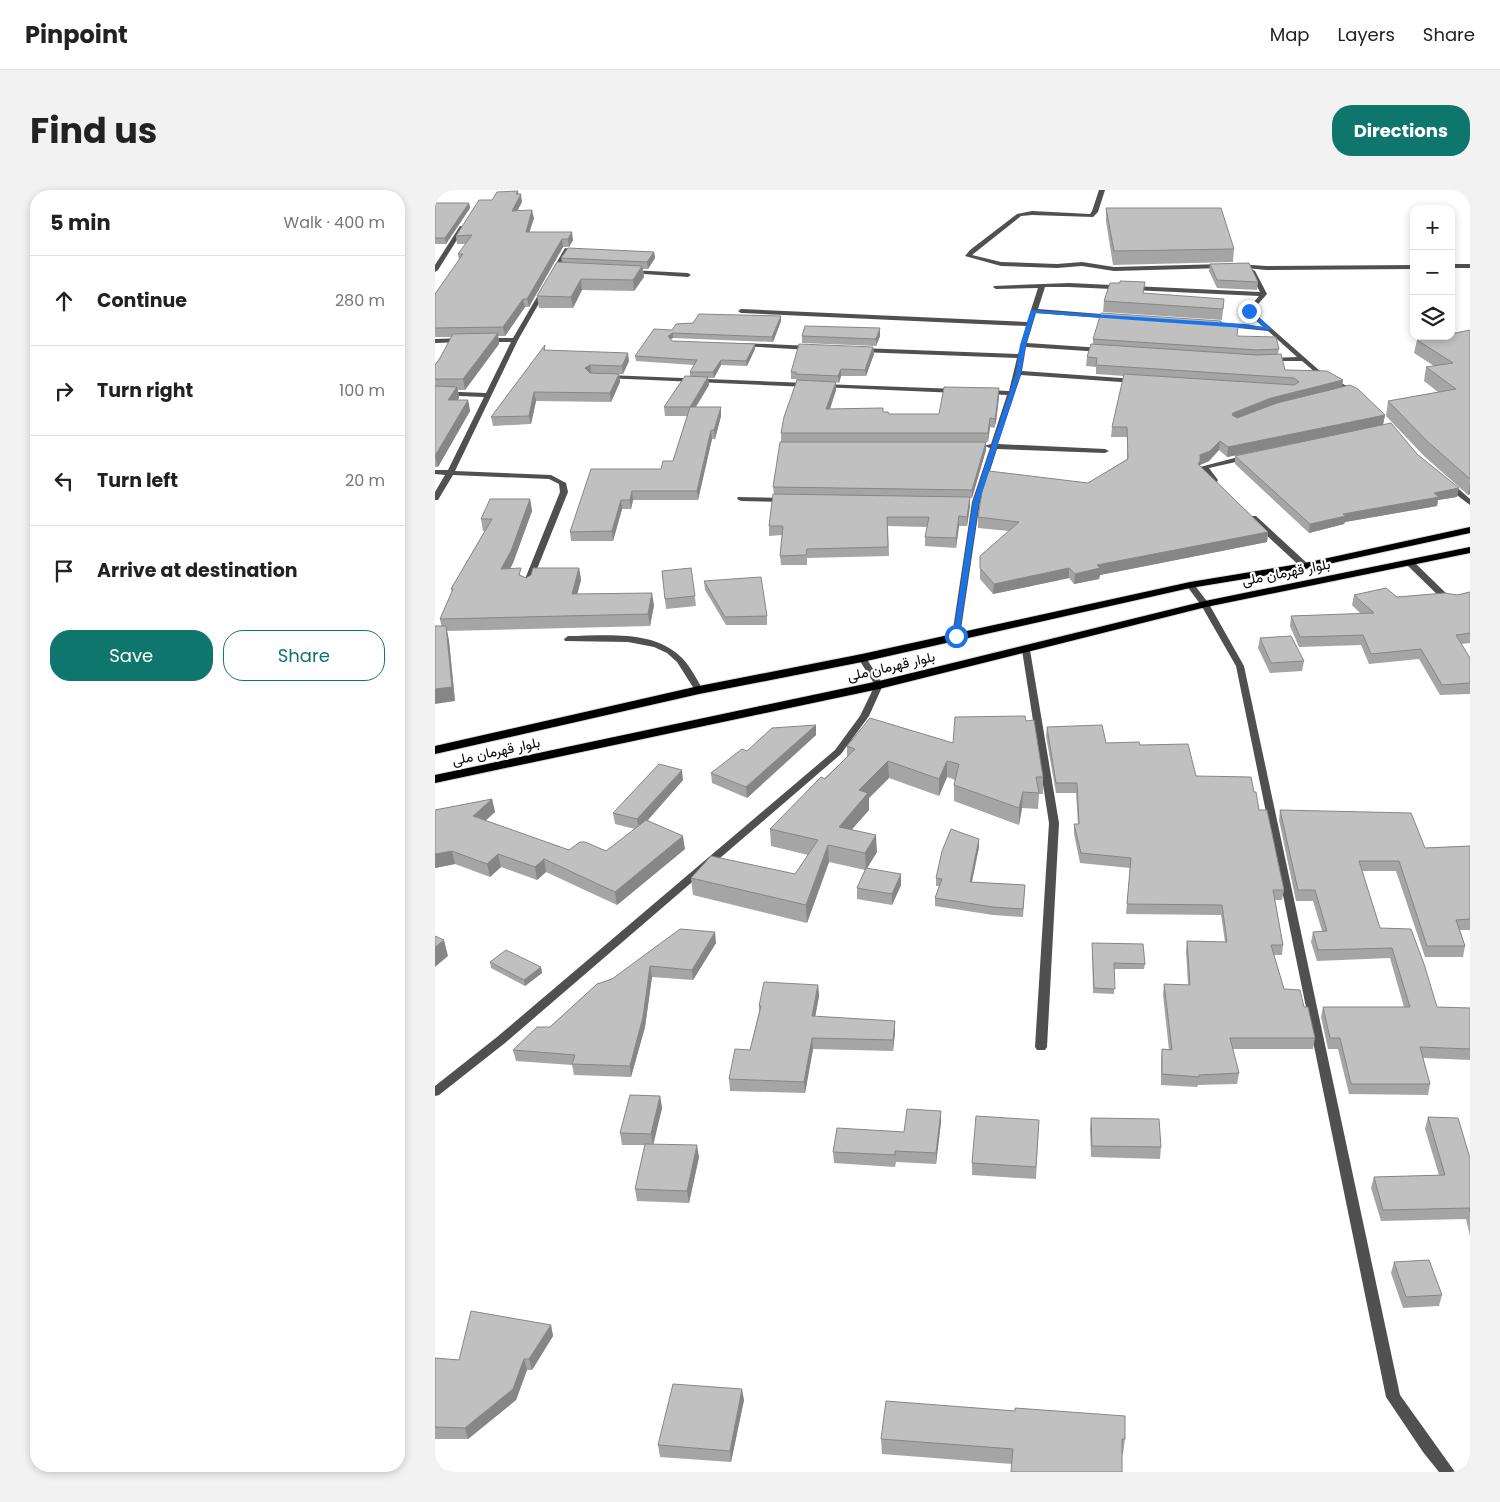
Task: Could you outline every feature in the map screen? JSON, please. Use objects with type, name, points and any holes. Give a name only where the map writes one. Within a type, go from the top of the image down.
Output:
[{"type":"highway","name":"بلوار قهرمان ملی","points":[[435,750],[699,690],[862,658],[1190,586],[1305,566],[1470,530]]},
{"type":"highway","name":"بلوار قهرمان ملی","points":[[435,779],[879,685],[1205,604],[1470,550]]},
{"type":"street","points":[[1102,190],[1095,212],[1091,216],[1019,215],[972,250],[968,256],[1001,264],[1057,266],[1082,264],[1114,269],[1410,267]]},
{"type":"street","points":[[435,270],[466,221]]},
{"type":"street","points":[[435,498],[450,473],[486,395],[515,340],[567,249]]},
{"type":"street","points":[[1455,266],[1470,266]]},
{"type":"street","points":[[1251,267],[1264,294]]},
{"type":"street","points":[[557,269],[566,269]]},
{"type":"street","points":[[622,272],[688,275]]},
{"type":"street","points":[[996,287],[1069,285],[1264,294]]},
{"type":"street","points":[[956,636],[976,502],[1018,373],[1023,345],[1042,286]]},
{"type":"street","points":[[1264,294],[1249,311],[1318,372],[1353,390],[1366,402]]},
{"type":"street","points":[[741,311],[1029,324]]},
{"type":"street","points":[[1033,311],[1120,317]]},
{"type":"street","points":[[1197,322],[1269,329]]},
{"type":"street","points":[[435,340],[515,340]]},
{"type":"street","points":[[733,345],[822,348]]},
{"type":"street","points":[[1023,345],[1110,350]]},
{"type":"street","points":[[852,350],[1021,356]]},
{"type":"street","points":[[1263,360],[1303,358]]},
{"type":"street","points":[[1018,373],[1146,382]]},
{"type":"street","points":[[601,377],[961,391]]},
{"type":"street","points":[[1335,394],[1353,390]]},
{"type":"street","points":[[981,392],[1011,393]]},
{"type":"street","points":[[435,393],[486,395]]},
{"type":"street","points":[[984,446],[1105,451]]},
{"type":"street","points":[[1218,484],[1205,472],[1204,467],[1257,455]]},
{"type":"street","points":[[435,472],[551,477],[562,483],[564,492],[527,586]]},
{"type":"street","points":[[1441,478],[1470,503]]},
{"type":"street","points":[[741,499],[790,500]]},
{"type":"street","points":[[966,502],[976,502]]},
{"type":"street","points":[[1244,509],[1305,566]]},
{"type":"street","points":[[1410,563],[1448,600],[1470,599]]},
{"type":"street","points":[[1190,586],[1205,604],[1241,666],[1393,1397],[1448,1472]]},
{"type":"street","points":[[568,639],[644,640],[663,648],[679,659],[699,690]]},
{"type":"street","points":[[1026,650],[1054,823],[1041,1047]]},
{"type":"street","points":[[435,1092],[501,1040],[838,752],[864,716],[879,685],[862,658]]},
{"type":"building","points":[[518,191],[516,194],[521,194],[512,211],[532,210],[526,232],[572,232],[568,239],[562,239],[527,299],[523,299],[503,327],[435,328],[435,294],[463,254],[458,254],[472,235],[456,236],[479,200],[492,200],[497,192]]},
{"type":"building","points":[[435,203],[469,203],[445,238],[435,238]]},
{"type":"building","points":[[1106,208],[1221,208],[1234,249],[1114,251]]},
{"type":"building","points":[[568,248],[654,252],[647,262],[561,258]]},
{"type":"building","points":[[557,262],[642,266],[633,280],[581,279],[571,297],[537,296]]},
{"type":"building","points":[[1249,263],[1258,282],[1217,280],[1210,264]]},
{"type":"building","points":[[1120,281],[1145,282],[1143,293],[1224,299],[1223,309],[1104,301],[1110,283],[1120,283]]},
{"type":"building","points":[[1101,313],[1221,321],[1221,325],[1238,326],[1237,336],[1276,337],[1279,349],[1257,350],[1093,339]]},
{"type":"building","points":[[699,314],[781,316],[772,337],[673,333],[668,336],[672,341],[755,344],[746,361],[721,360],[713,372],[690,372],[697,360],[635,356],[654,329],[672,330],[676,324],[693,323]]},
{"type":"building","points":[[805,326],[880,328],[876,339],[802,336]]},
{"type":"building","points":[[1470,330],[1470,479],[1427,441],[1388,401],[1456,389],[1426,367],[1453,363],[1417,340],[1455,340],[1455,333]]},
{"type":"building","points":[[498,333],[463,379],[435,379],[435,365],[453,334]]},
{"type":"building","points":[[799,344],[873,347],[865,370],[841,369],[838,376],[796,374],[796,372],[791,372]]},
{"type":"building","points":[[1091,344],[1257,355],[1281,354],[1285,370],[1327,371],[1343,380],[1271,398],[1233,413],[1232,415],[1237,418],[1277,403],[1350,385],[1358,389],[1385,415],[1228,447],[1220,441],[1210,451],[1200,455],[1198,464],[1268,532],[1097,565],[1100,568],[1075,574],[1069,568],[994,584],[980,568],[980,556],[1019,522],[978,517],[982,492],[989,471],[1088,483],[1128,459],[1127,427],[1112,427],[1124,374],[1294,385],[1299,382],[1294,378],[1096,365],[1097,358],[1087,357]]},
{"type":"building","points":[[545,345],[544,350],[628,353],[622,366],[590,365],[585,368],[590,373],[619,374],[610,393],[534,392],[529,416],[491,417]]},
{"type":"building","points":[[685,376],[708,377],[690,407],[664,407]]},
{"type":"building","points":[[797,380],[836,382],[826,409],[883,408],[883,412],[888,412],[889,414],[939,414],[944,387],[999,388],[995,419],[990,418],[988,433],[781,433],[784,417]]},
{"type":"building","points":[[435,386],[457,387],[448,400],[468,400],[435,456]]},
{"type":"building","points":[[690,407],[721,407],[714,430],[711,430],[697,491],[632,491],[630,500],[621,500],[612,531],[570,532],[591,469],[661,469],[663,461],[673,461]]},
{"type":"building","points":[[1391,423],[1417,454],[1459,488],[1434,493],[1439,497],[1343,514],[1346,516],[1310,524],[1235,456]]},
{"type":"building","points":[[780,442],[986,442],[972,490],[773,487]]},
{"type":"building","points":[[773,494],[970,497],[967,517],[959,516],[956,538],[925,537],[929,517],[887,517],[888,547],[807,549],[806,555],[780,556],[783,526],[769,526]]},
{"type":"building","points":[[490,499],[530,499],[511,551],[501,569],[521,568],[519,575],[526,578],[531,575],[533,568],[579,568],[572,594],[652,593],[648,614],[440,619],[453,589],[451,589],[492,519],[481,519]]},
{"type":"building","points":[[691,568],[695,596],[665,599],[662,571]]},
{"type":"building","points":[[761,577],[767,616],[725,617],[704,581]]},
{"type":"building","points":[[1386,588],[1397,597],[1445,593],[1457,595],[1470,592],[1470,633],[1456,635],[1470,658],[1470,683],[1442,685],[1421,649],[1371,654],[1363,635],[1300,637],[1291,616],[1374,613],[1354,595]]},
{"type":"building","points":[[435,626],[446,626],[452,687],[435,689]]},
{"type":"building","points":[[1291,636],[1304,661],[1271,663],[1260,638]]},
{"type":"building","points":[[1025,716],[1026,721],[1034,720],[1043,777],[1036,777],[1039,793],[1023,792],[1019,808],[954,785],[959,764],[947,761],[939,779],[888,761],[859,790],[868,793],[839,827],[876,835],[865,853],[828,845],[806,905],[691,878],[711,856],[795,874],[818,840],[770,829],[821,777],[825,779],[855,749],[847,746],[870,718],[953,743],[955,717]]},
{"type":"building","points":[[816,725],[746,787],[711,773],[742,749],[747,751],[772,728]]},
{"type":"building","points":[[1102,725],[1106,743],[1139,742],[1140,745],[1188,744],[1196,776],[1251,777],[1259,810],[1267,810],[1284,890],[1273,890],[1283,945],[1271,945],[1284,989],[1300,990],[1304,1007],[1308,1007],[1315,1038],[1230,1038],[1239,1073],[1199,1075],[1199,1077],[1162,1074],[1162,1049],[1172,1050],[1164,984],[1190,985],[1187,941],[1227,942],[1222,905],[1127,904],[1131,858],[1081,853],[1074,824],[1079,824],[1077,783],[1056,783],[1047,727]]},
{"type":"building","points":[[659,764],[682,770],[637,819],[613,813]]},
{"type":"building","points":[[492,799],[473,816],[569,850],[580,842],[585,842],[606,851],[646,820],[683,836],[615,892],[544,859],[535,867],[498,854],[487,864],[452,851],[435,854],[435,810]]},
{"type":"building","points":[[1280,810],[1411,813],[1425,848],[1470,846],[1470,919],[1456,920],[1465,946],[1427,946],[1399,861],[1359,861],[1380,928],[1411,929],[1437,1007],[1470,1008],[1470,1049],[1420,1047],[1430,1084],[1351,1084],[1340,1038],[1330,1038],[1323,1007],[1410,1007],[1392,948],[1318,950],[1313,932],[1327,931],[1315,890],[1298,890]]},
{"type":"building","points":[[951,829],[979,839],[970,882],[1025,885],[1023,909],[993,907],[935,898],[942,879],[936,878],[942,851]]},
{"type":"building","points":[[866,868],[901,874],[892,894],[857,888]]},
{"type":"building","points":[[680,929],[715,932],[692,970],[650,966],[643,1017],[630,1066],[572,1064],[575,1055],[513,1050],[537,1027],[550,1027],[597,984],[612,979]]},
{"type":"building","points":[[435,936],[444,940],[435,947]]},
{"type":"building","points":[[1092,943],[1143,944],[1145,964],[1114,963],[1115,989],[1094,988]]},
{"type":"building","points":[[506,950],[541,967],[524,980],[490,962]]},
{"type":"building","points":[[764,982],[818,985],[812,1016],[895,1021],[893,1040],[812,1038],[804,1082],[729,1079],[735,1049],[750,1050],[761,1006],[759,1006]]},
{"type":"building","points":[[630,1095],[660,1096],[651,1134],[620,1133]]},
{"type":"building","points":[[907,1109],[941,1111],[936,1153],[895,1151],[895,1155],[833,1152],[837,1128],[904,1132]]},
{"type":"building","points":[[976,1116],[1039,1120],[1036,1167],[972,1163]]},
{"type":"building","points":[[1428,1117],[1458,1118],[1470,1158],[1470,1212],[1469,1208],[1383,1210],[1374,1177],[1445,1175]]},
{"type":"building","points":[[1091,1118],[1159,1119],[1161,1147],[1092,1146]]},
{"type":"building","points":[[645,1144],[697,1145],[687,1191],[635,1189]]},
{"type":"building","points":[[1429,1260],[1442,1295],[1406,1297],[1394,1262]]},
{"type":"building","points":[[471,1311],[551,1325],[529,1359],[524,1359],[513,1389],[465,1428],[435,1427],[435,1358],[459,1360]]},
{"type":"building","points":[[673,1384],[742,1389],[730,1451],[658,1445]]},
{"type":"building","points":[[886,1401],[1015,1411],[1015,1408],[1125,1416],[1125,1439],[1122,1439],[1122,1472],[1011,1472],[1013,1449],[881,1439]]},
{"type":"route","points":[[956,636],[976,502],[1018,373],[1023,345],[1033,311],[1269,329],[1249,311]]}]
